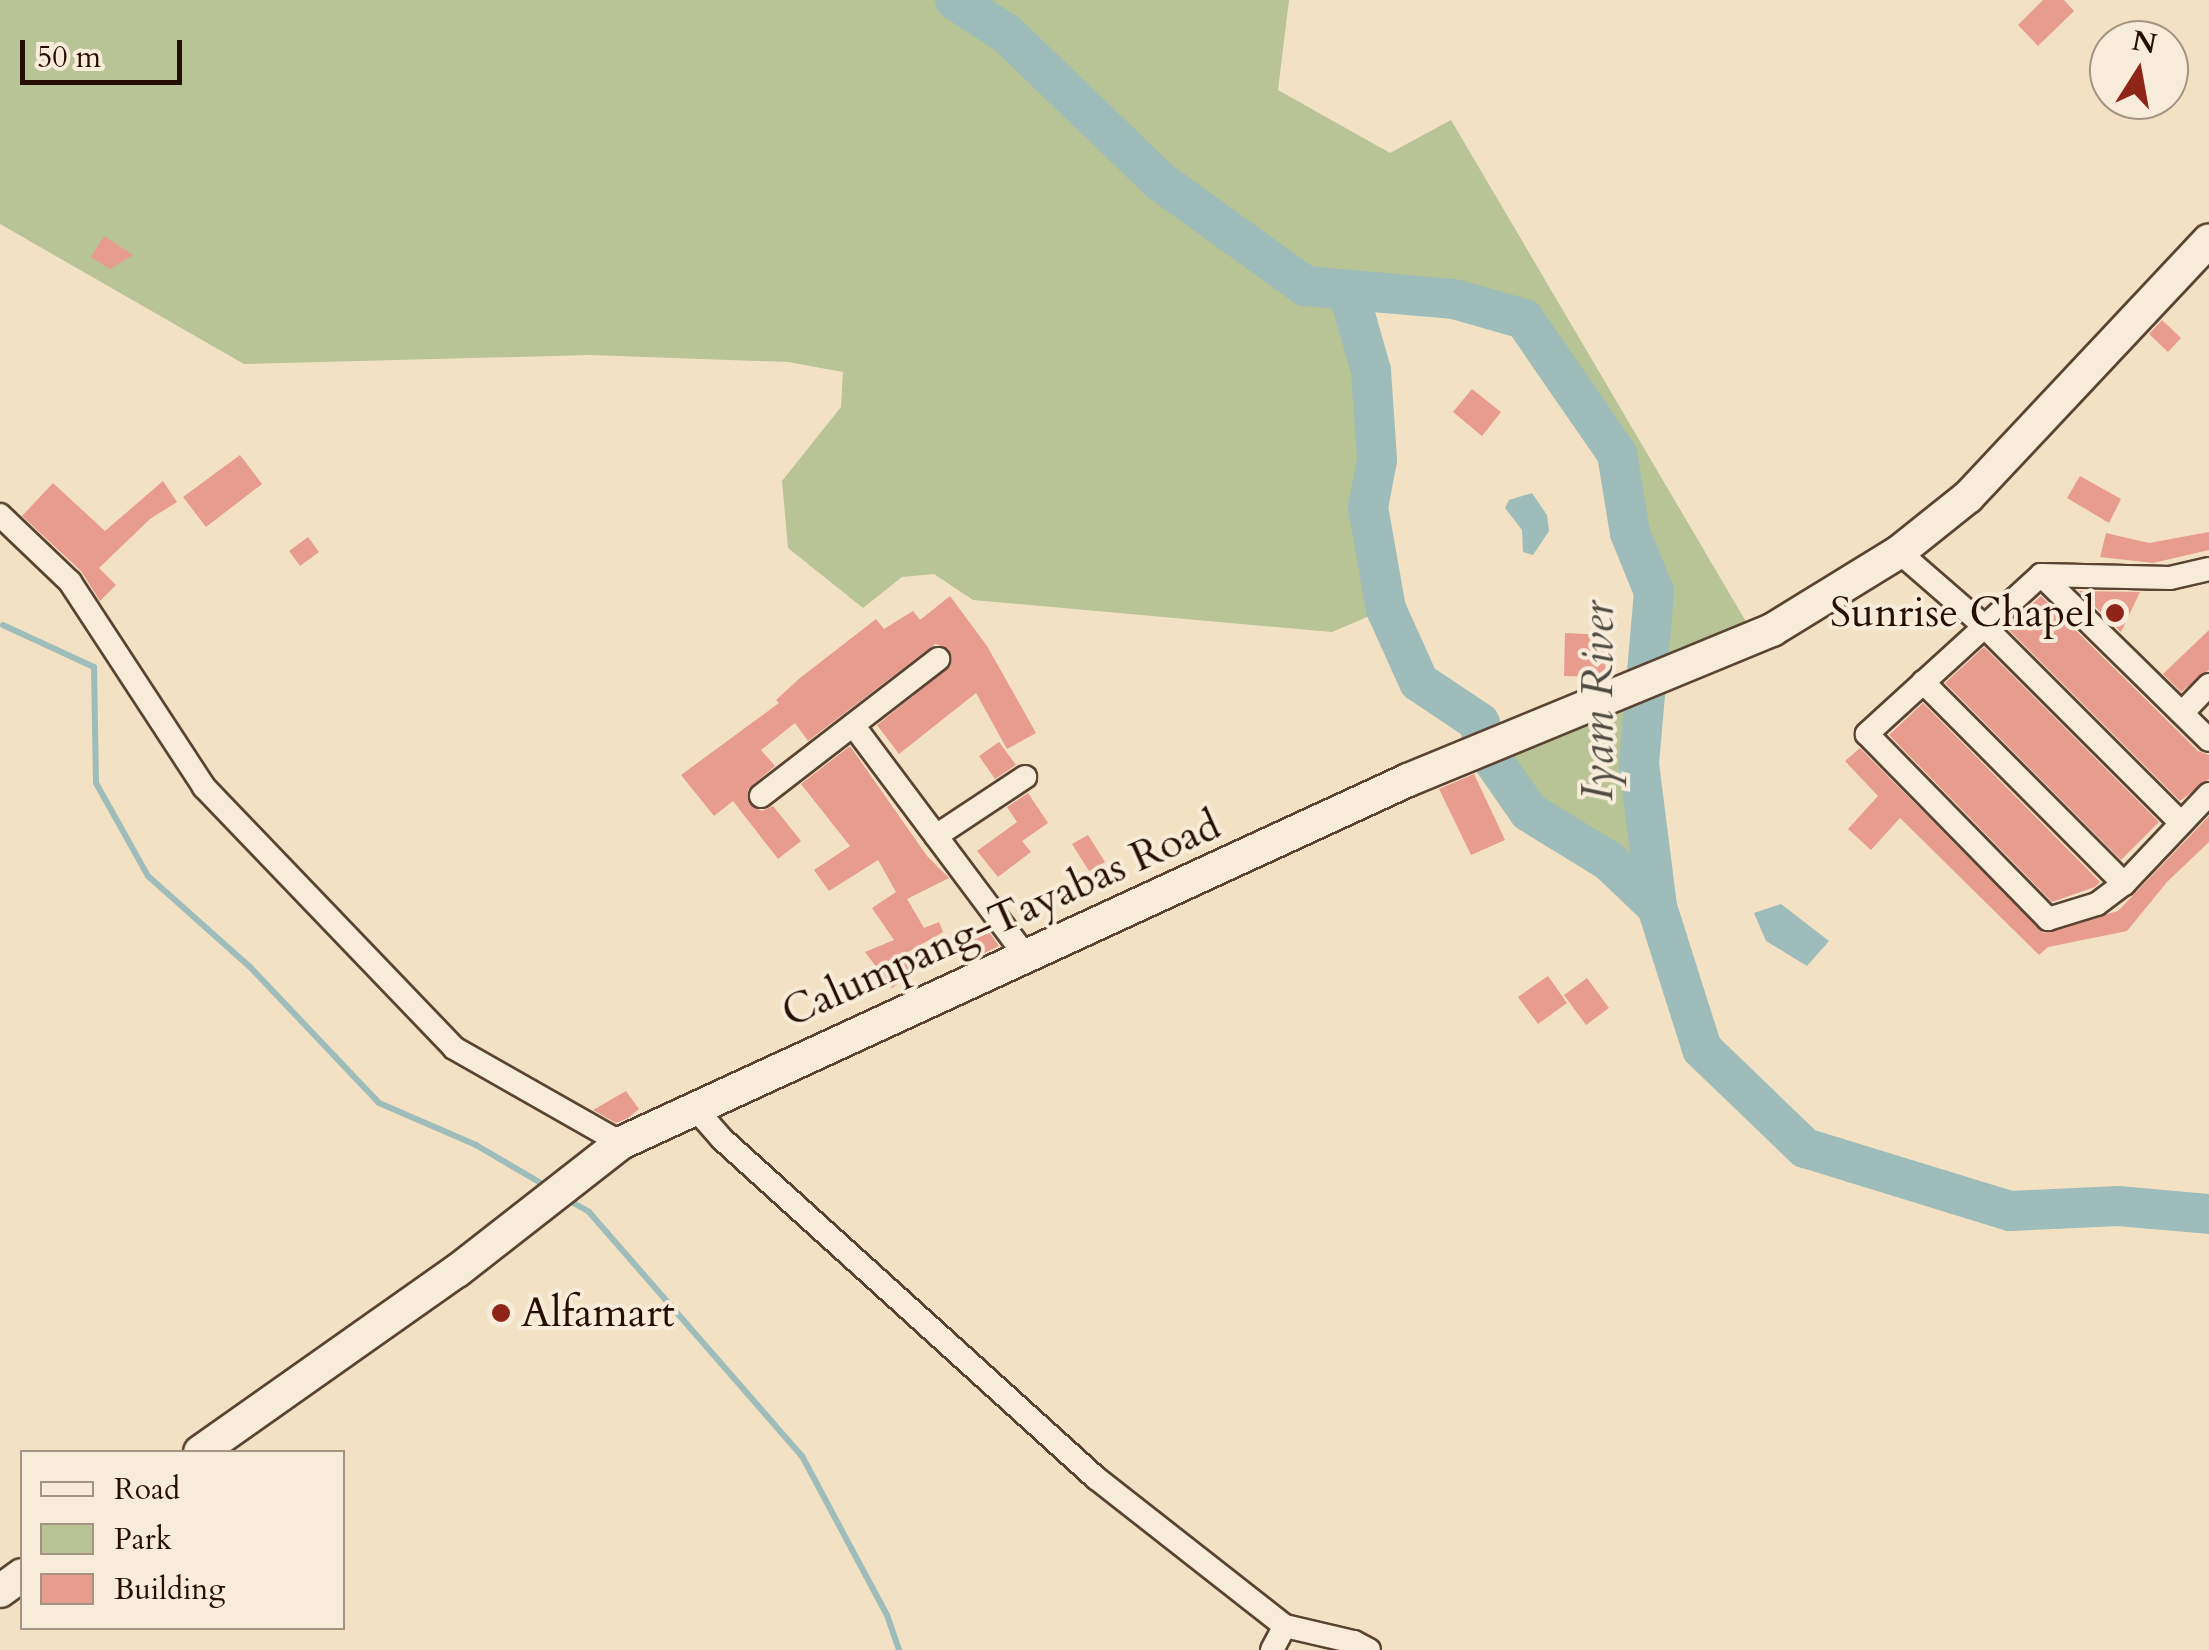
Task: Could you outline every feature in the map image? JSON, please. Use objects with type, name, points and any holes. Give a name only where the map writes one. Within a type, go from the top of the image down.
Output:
[{"type":"main road","points":[[1899,552],[1968,498],[2209,240]]},
{"type":"main road","name":"Calumpang-Tayabas Road","points":[[203,1450],[457,1272],[621,1143],[693,1106],[1476,750],[1772,630],[1899,552]]},
{"type":"street","points":[[0,516],[70,582],[204,787],[454,1048],[621,1143]]},
{"type":"street","points":[[1899,552],[1984,624],[2181,823]]},
{"type":"street","points":[[2209,569],[2170,578],[2041,575],[1867,734],[2048,919],[2097,904],[2124,884],[2209,794]]},
{"type":"street","points":[[2041,575],[2209,740]]},
{"type":"street","points":[[760,796],[938,659]]},
{"type":"street","points":[[1923,682],[2124,884]]},
{"type":"street","points":[[2182,713],[2209,685]]},
{"type":"street","points":[[853,725],[1026,956]]},
{"type":"street","points":[[936,836],[1025,778]]},
{"type":"street","points":[[693,1106],[722,1139],[1096,1478],[1286,1626],[1354,1642],[1370,1650]]},
{"type":"street","points":[[1272,1650],[1286,1626]]},
{"type":"green space","points":[[0,0],[1289,0],[1278,90],[1390,153],[1451,120],[1755,637],[1646,679],[1639,764],[1657,907],[1609,861],[1529,812],[1483,746],[1646,678],[1654,592],[1630,533],[1617,454],[1524,319],[1454,299],[1348,290],[1371,371],[1377,460],[1368,507],[1386,609],[1332,632],[973,600],[934,574],[902,577],[863,608],[788,548],[782,481],[841,407],[843,372],[788,362],[590,355],[244,364],[0,224]]},
{"type":"water","points":[[1532,493],[1547,515],[1549,531],[1533,555],[1523,552],[1522,530],[1505,508],[1509,500]]},
{"type":"water","points":[[1781,904],[1829,941],[1807,966],[1766,941],[1754,913]]},
{"type":"building","points":[[2043,0],[2064,0],[2074,11],[2038,46],[2018,25]]},
{"type":"building","points":[[104,236],[133,255],[110,269],[91,257]]},
{"type":"building","points":[[2162,320],[2181,338],[2168,352],[2149,334]]},
{"type":"building","points":[[1472,389],[1501,412],[1482,436],[1453,412]]},
{"type":"building","points":[[240,455],[262,484],[206,527],[183,497]]},
{"type":"building","points":[[2080,476],[2121,499],[2109,523],[2067,498]]},
{"type":"building","points":[[163,481],[177,502],[150,519],[99,568],[116,585],[100,601],[81,571],[22,516],[53,483],[105,531]]},
{"type":"building","points":[[2209,532],[2209,550],[2153,563],[2100,557],[2106,533],[2149,543]]},
{"type":"building","points":[[308,537],[319,552],[300,566],[289,551]]},
{"type":"building","name":"Sunrise Chapel","points":[[2079,591],[2140,592],[2121,632]]},
{"type":"building","points":[[950,596],[987,646],[1036,733],[1007,749],[976,693],[899,754],[877,725],[951,666],[949,649],[935,644],[808,741],[795,723],[761,750],[775,766],[748,789],[749,804],[762,811],[773,806],[801,841],[778,859],[733,801],[714,816],[681,775],[779,703],[776,700],[800,678],[876,619],[884,629],[913,611],[920,620]]},
{"type":"building","points":[[2041,596],[2198,751],[2209,755],[2209,779],[2180,801],[2006,627]]},
{"type":"building","points":[[2209,630],[2209,670],[2181,692],[2163,674]]},
{"type":"building","points":[[1565,633],[1606,635],[1605,677],[1564,676]]},
{"type":"building","points":[[1984,647],[2159,822],[2121,860],[1945,683]]},
{"type":"building","points":[[1923,703],[2100,882],[2095,887],[2052,902],[1889,735]]},
{"type":"building","points":[[999,742],[1016,765],[995,779],[979,756]]},
{"type":"building","points":[[850,746],[927,856],[949,878],[907,899],[924,928],[939,922],[943,932],[908,952],[919,967],[892,988],[865,952],[894,940],[872,908],[896,892],[878,860],[829,891],[814,870],[850,846],[801,784]]},
{"type":"building","points":[[1860,748],[2043,933],[2118,911],[2209,816],[2209,842],[2167,882],[2127,931],[2048,947],[2039,955],[1900,818],[1871,850],[1848,829],[1878,796],[1845,761]]},
{"type":"building","points":[[1474,774],[1505,840],[1471,855],[1439,789]]},
{"type":"building","points":[[1028,793],[1048,823],[1022,841],[1031,852],[998,877],[977,851],[1017,822],[1007,807]]},
{"type":"building","points":[[1088,835],[1105,862],[1089,871],[1072,844]]},
{"type":"building","points":[[989,932],[999,946],[978,956],[971,940]]},
{"type":"building","points":[[1548,976],[1567,1003],[1538,1024],[1518,997]]},
{"type":"building","points":[[1587,978],[1609,1008],[1586,1025],[1564,995]]},
{"type":"building","points":[[626,1091],[639,1109],[628,1118],[616,1123],[593,1110]]},
{"type":"waterway","name":"Iyam River","points":[[955,0],[1007,34],[1161,182],[1305,286],[1454,299],[1524,319],[1617,454],[1630,533],[1654,592],[1639,764],[1657,907],[1702,1049],[1805,1148],[2010,1211],[2118,1206],[2209,1214]]},
{"type":"waterway","points":[[1348,290],[1371,371],[1377,460],[1368,507],[1386,609],[1419,682],[1480,723],[1483,746],[1529,812],[1609,861],[1657,907]]},
{"type":"waterway","points":[[3,625],[94,667],[96,783],[148,876],[250,967],[379,1103],[476,1145],[546,1186]]},
{"type":"waterway","points":[[565,1198],[589,1212],[802,1456],[887,1615],[899,1650]]},
{"type":"place","name":"Sunrise Chapel","points":[[2115,613]]},
{"type":"place","name":"Alfamart","points":[[501,1313]]}]
